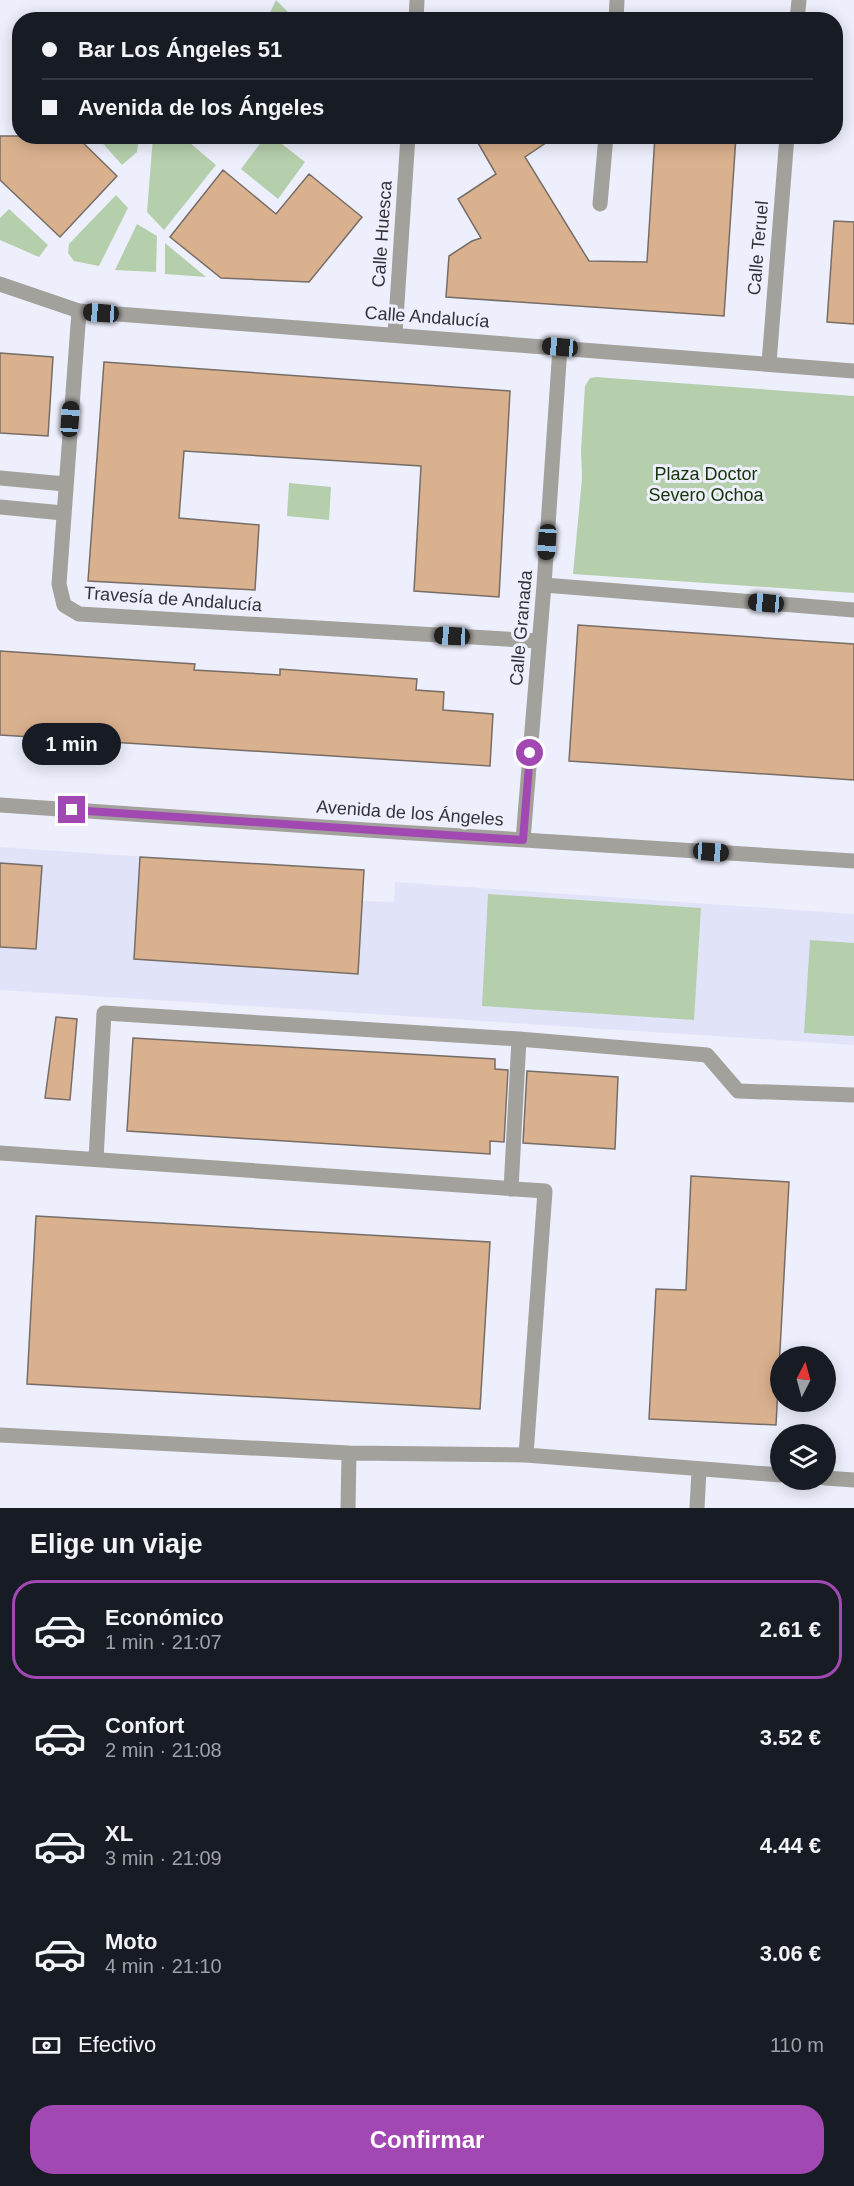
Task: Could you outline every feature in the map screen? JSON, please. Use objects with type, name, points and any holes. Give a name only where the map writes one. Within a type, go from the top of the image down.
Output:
[{"type":"street","name":"Calle Huesca","points":[[395,334],[407,144]]},
{"type":"street","points":[[600,204],[605,144]]},
{"type":"street","name":"Calle Teruel","points":[[769,363],[786,144]]},
{"type":"street","name":"Calle Andalucía","points":[[0,284],[79,311],[854,370]]},
{"type":"street","name":"Travesía de Andalucía","points":[[79,311],[59,584],[64,605],[79,614],[539,641]]},
{"type":"street","name":"Calle Granada","points":[[523,840],[544,585],[560,347]]},
{"type":"street","points":[[0,478],[65,484]]},
{"type":"street","points":[[0,507],[63,513]]},
{"type":"street","points":[[544,585],[854,610]]},
{"type":"street","name":"Avenida de los Ángeles","points":[[0,805],[854,861]]},
{"type":"street","points":[[96,1159],[104,1013],[519,1039],[708,1055],[738,1091],[854,1095]]},
{"type":"street","points":[[511,1189],[519,1039]]},
{"type":"street","points":[[0,1153],[545,1191],[526,1455]]},
{"type":"street","points":[[0,1435],[349,1454],[526,1455],[770,1474]]},
{"type":"street","points":[[348,1508],[349,1454]]},
{"type":"street","points":[[697,1508],[699,1470]]},
{"type":"street","points":[[836,1479],[854,1480]]},
{"type":"shaded area","points":[[0,847],[249,864],[362,901],[394,902],[395,882],[854,914],[854,1045],[0,990]]},
{"type":"green space","points":[[276,0],[288,12],[270,12]]},
{"type":"green space","points":[[103,144],[138,144],[137,152],[122,165]]},
{"type":"green space","points":[[152,144],[191,144],[216,165],[164,230],[147,212]]},
{"type":"green space","points":[[260,144],[282,144],[305,162],[278,199],[241,169]]},
{"type":"green space","points":[[116,195],[128,208],[99,266],[74,261],[68,253],[69,244]]},
{"type":"green space","points":[[9,209],[48,245],[39,257],[0,240],[0,218]]},
{"type":"green space","points":[[137,224],[157,236],[156,272],[115,270]]},
{"type":"green space","points":[[165,243],[206,277],[165,274]]},
{"type":"green space","name":"Plaza Doctor Severo Ochoa","points":[[590,378],[854,396],[854,593],[573,574],[582,478],[581,450],[585,386]]},
{"type":"green space","points":[[289,483],[331,487],[329,520],[287,516]]},
{"type":"green space","points":[[488,894],[701,908],[694,1020],[482,1006]]},
{"type":"green space","points":[[810,940],[854,943],[854,1036],[804,1033]]},
{"type":"building","points":[[0,136],[12,136],[12,144],[84,144],[117,176],[60,237],[0,180]]},
{"type":"building","points":[[479,144],[544,144],[525,157],[589,261],[647,262],[654,144],[735,144],[724,316],[446,297],[449,256],[481,238],[458,199],[496,174]]},
{"type":"building","points":[[223,170],[276,214],[309,174],[362,217],[309,282],[221,278],[170,237]]},
{"type":"building","points":[[834,221],[854,222],[854,324],[827,322]]},
{"type":"building","points":[[0,353],[53,357],[48,436],[0,433]]},
{"type":"building","points":[[104,362],[510,391],[499,597],[414,591],[421,466],[184,451],[179,518],[259,525],[255,590],[88,581]]},
{"type":"building","points":[[578,625],[854,644],[854,780],[569,761]]},
{"type":"building","points":[[0,651],[195,664],[194,670],[280,675],[280,669],[417,679],[416,690],[444,692],[443,710],[493,714],[490,766],[0,735]]},
{"type":"building","points":[[140,857],[364,870],[358,974],[134,959]]},
{"type":"building","points":[[0,863],[42,866],[36,949],[0,947]]},
{"type":"building","points":[[56,1017],[77,1019],[70,1100],[45,1098]]},
{"type":"building","points":[[133,1038],[495,1059],[495,1069],[508,1070],[504,1142],[490,1141],[490,1154],[127,1131]]},
{"type":"building","points":[[527,1071],[618,1077],[615,1149],[523,1143]]},
{"type":"building","points":[[691,1176],[789,1182],[780,1346],[770,1346],[770,1412],[777,1412],[776,1424],[649,1419],[656,1289],[686,1290]]},
{"type":"building","points":[[36,1216],[490,1242],[480,1409],[27,1384]]},
{"type":"route","points":[[72,810],[523,840],[530,753]]}]
